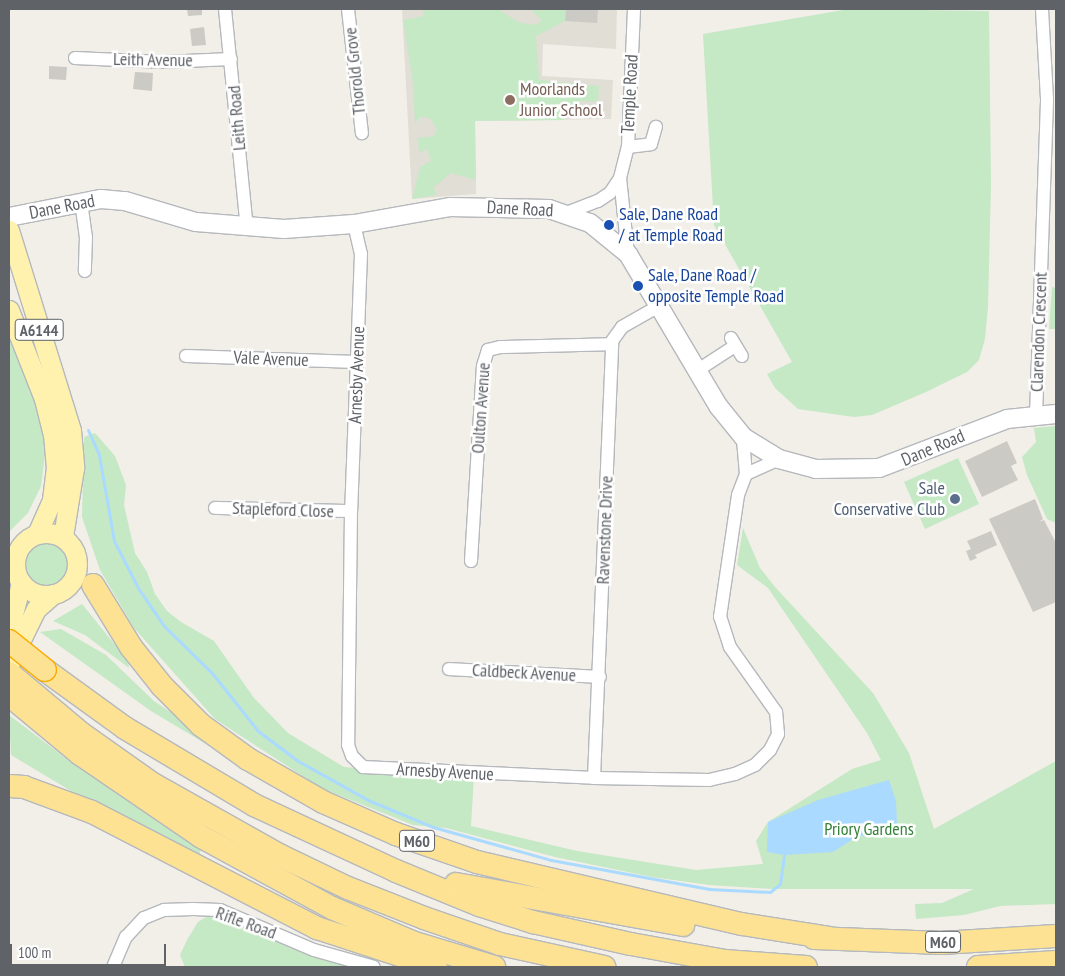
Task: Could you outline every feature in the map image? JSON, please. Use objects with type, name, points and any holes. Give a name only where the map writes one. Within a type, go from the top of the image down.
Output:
[{"type":"highway","name":"M60","points":[[93,585],[131,647],[162,686],[201,725],[248,759],[323,802],[396,834],[477,862],[742,924],[829,938]]},
{"type":"highway","name":"M60","points":[[9,641],[45,670],[125,728],[254,805],[396,871],[479,905],[533,922],[725,961],[806,967]]},
{"type":"highway","points":[[9,673],[20,697],[88,760],[200,836],[332,908],[415,943],[487,965]]},
{"type":"highway","points":[[20,697],[82,734],[153,784],[279,855],[348,888],[424,918],[500,944],[605,967]]},
{"type":"highway","points":[[9,786],[24,788],[92,812],[317,928],[436,967]]},
{"type":"highway","points":[[191,805],[252,853],[352,906],[487,965]]},
{"type":"highway","name":"M60","points":[[396,871],[636,918],[747,934],[941,943],[1056,936]]},
{"type":"highway","name":"M60","points":[[978,967],[1056,962]]},
{"type":"main road","name":"Dane Road","points":[[9,218],[81,202],[125,201],[196,222],[247,228],[313,228],[354,224],[450,206],[518,207],[566,212],[590,223],[628,254],[719,407],[743,437],[779,459],[816,469],[879,468],[915,457],[989,424],[1056,414]]},
{"type":"main road","name":"A6144","points":[[9,230],[72,430],[74,468],[63,538]]},
{"type":"main road","name":"A6144","points":[[9,310],[44,399],[53,434],[56,467],[52,500],[23,540]]},
{"type":"main road","points":[[9,630],[21,583],[14,563],[23,540],[46,532],[63,538],[76,554],[93,585]]},
{"type":"main road","points":[[9,664],[36,609],[53,594],[70,584],[77,564],[76,554]]},
{"type":"main road","points":[[21,583],[36,593],[53,594]]},
{"type":"street","name":"Leith Road","points":[[225,9],[232,59],[247,228]]},
{"type":"street","name":"Thorold Grove","points":[[348,9],[362,133]]},
{"type":"street","name":"Temple Road","points":[[566,212],[587,207],[610,193],[620,178],[628,147],[634,9]]},
{"type":"street","name":"Clarendon Crescent","points":[[1036,416],[1051,58],[1042,9]]},
{"type":"street","name":"Leith Avenue","points":[[75,58],[163,62],[232,59]]},
{"type":"street","points":[[628,147],[651,144],[656,127]]},
{"type":"street","name":"Temple Road","points":[[620,178],[628,254]]},
{"type":"street","points":[[81,202],[86,237],[85,271]]},
{"type":"street","name":"Arnesby Avenue","points":[[354,224],[361,254],[351,511],[348,744],[357,762],[373,769],[594,778],[709,780],[724,777],[755,765],[775,742],[778,734],[776,712],[730,647],[720,617],[738,495],[746,474],[743,437]]},
{"type":"street","points":[[612,344],[614,334],[622,327],[659,306]]},
{"type":"street","name":"Oulton Avenue","points":[[471,561],[486,353],[492,348],[500,346],[612,344]]},
{"type":"street","name":"Ravenstone Drive","points":[[594,778],[600,677],[612,344]]},
{"type":"street","points":[[698,370],[736,347]]},
{"type":"street","name":"Vale Avenue","points":[[186,356],[357,362]]},
{"type":"street","points":[[746,474],[779,459]]},
{"type":"street","name":"Stapleford Close","points":[[214,507],[351,511]]},
{"type":"street","name":"Caldbeck Avenue","points":[[449,669],[600,677]]},
{"type":"street","name":"Rifle Road","points":[[113,967],[126,937],[144,918],[164,910],[193,909],[220,910],[314,950],[374,967]]},
{"type":"shaded area","name":"Moorlands Junior School","points":[[402,9],[617,9],[616,49],[543,44],[542,76],[613,80],[611,119],[475,121],[476,194],[412,199]]},
{"type":"green space","name":"Moorlands Junior School","points":[[422,9],[498,9],[518,22],[534,25],[542,21],[531,9],[566,9],[565,21],[536,36],[539,80],[599,86],[598,102],[581,101],[564,120],[475,121],[476,180],[451,173],[434,187],[436,195],[412,199],[420,167],[431,161],[427,149],[419,153],[418,138],[434,136],[437,129],[430,118],[420,117],[415,123],[413,83],[403,20],[424,16]]},
{"type":"green space","points":[[849,9],[989,11],[991,184],[988,307],[985,339],[979,360],[967,372],[926,392],[872,415],[854,417],[798,409],[775,388],[767,374],[792,362],[714,225],[703,34]]},
{"type":"green space","points":[[1052,287],[1056,288],[1056,329],[1049,329]]},
{"type":"green space","points":[[9,324],[35,392],[46,447],[41,486],[28,513],[9,532]]},
{"type":"green space","points":[[1056,426],[1056,523],[1047,519],[1027,475],[1022,457],[1036,442],[1034,428]]},
{"type":"green space","name":"Priory Gardens","points":[[95,433],[115,456],[126,485],[124,505],[135,553],[147,572],[155,594],[167,611],[181,622],[214,641],[254,698],[288,733],[344,767],[474,776],[471,826],[577,851],[696,870],[763,864],[756,841],[768,822],[852,769],[881,760],[867,733],[768,588],[737,565],[743,528],[760,568],[775,587],[873,693],[909,753],[934,829],[1056,761],[1056,904],[1000,906],[964,915],[916,919],[915,904],[942,903],[974,889],[773,889],[709,885],[652,877],[555,857],[446,828],[413,825],[321,788],[215,719],[134,628],[100,570],[82,517],[84,437]]},
{"type":"green space","points":[[958,458],[979,504],[925,529],[904,482]]},
{"type":"green space","points":[[42,542],[50,542],[62,548],[68,564],[62,580],[50,586],[42,586],[30,580],[24,568],[24,560],[30,548]]},
{"type":"green space","points":[[82,604],[128,661],[129,668],[85,635],[53,621]]},
{"type":"green space","points":[[61,629],[106,655],[154,701],[231,753],[226,756],[151,711],[40,632]]},
{"type":"green space","points":[[9,715],[68,760],[201,849],[199,857],[96,806],[11,755]]},
{"type":"green space","points":[[211,914],[355,967],[185,967],[180,955],[187,940],[198,922]]},
{"type":"water","points":[[889,780],[896,801],[897,824],[855,838],[833,852],[784,855],[767,852],[768,822],[818,800]]},
{"type":"building","points":[[187,9],[202,9],[202,15],[188,16]]},
{"type":"building","points":[[566,9],[598,9],[597,23],[565,21]]},
{"type":"building","points":[[204,27],[206,45],[192,46],[190,29]]},
{"type":"building","points":[[49,66],[67,67],[66,80],[49,79]]},
{"type":"building","points":[[135,72],[153,73],[152,91],[133,89]]},
{"type":"building","points":[[1007,441],[1017,463],[1011,466],[1018,480],[982,497],[965,461]]},
{"type":"building","points":[[1035,499],[1043,519],[1039,522],[1044,520],[1056,543],[1056,602],[1033,612],[989,519]]},
{"type":"building","points":[[991,531],[997,545],[975,555],[977,558],[970,561],[966,551],[971,549],[967,541]]},
{"type":"waterway","points":[[88,430],[99,455],[114,541],[138,588],[164,626],[212,673],[258,731],[298,761],[368,800],[433,827],[551,860],[709,889],[770,892],[780,884],[784,855]]},
{"type":"place","name":"Moorlands Junior School","points":[[510,100]]},
{"type":"place","name":"Sale, Dane Road / at Temple Road","points":[[609,225]]},
{"type":"place","name":"Sale, Dane Road / opposite Temple Road","points":[[638,286]]},
{"type":"place","name":"Sale Conservative Club","points":[[955,499]]}]
